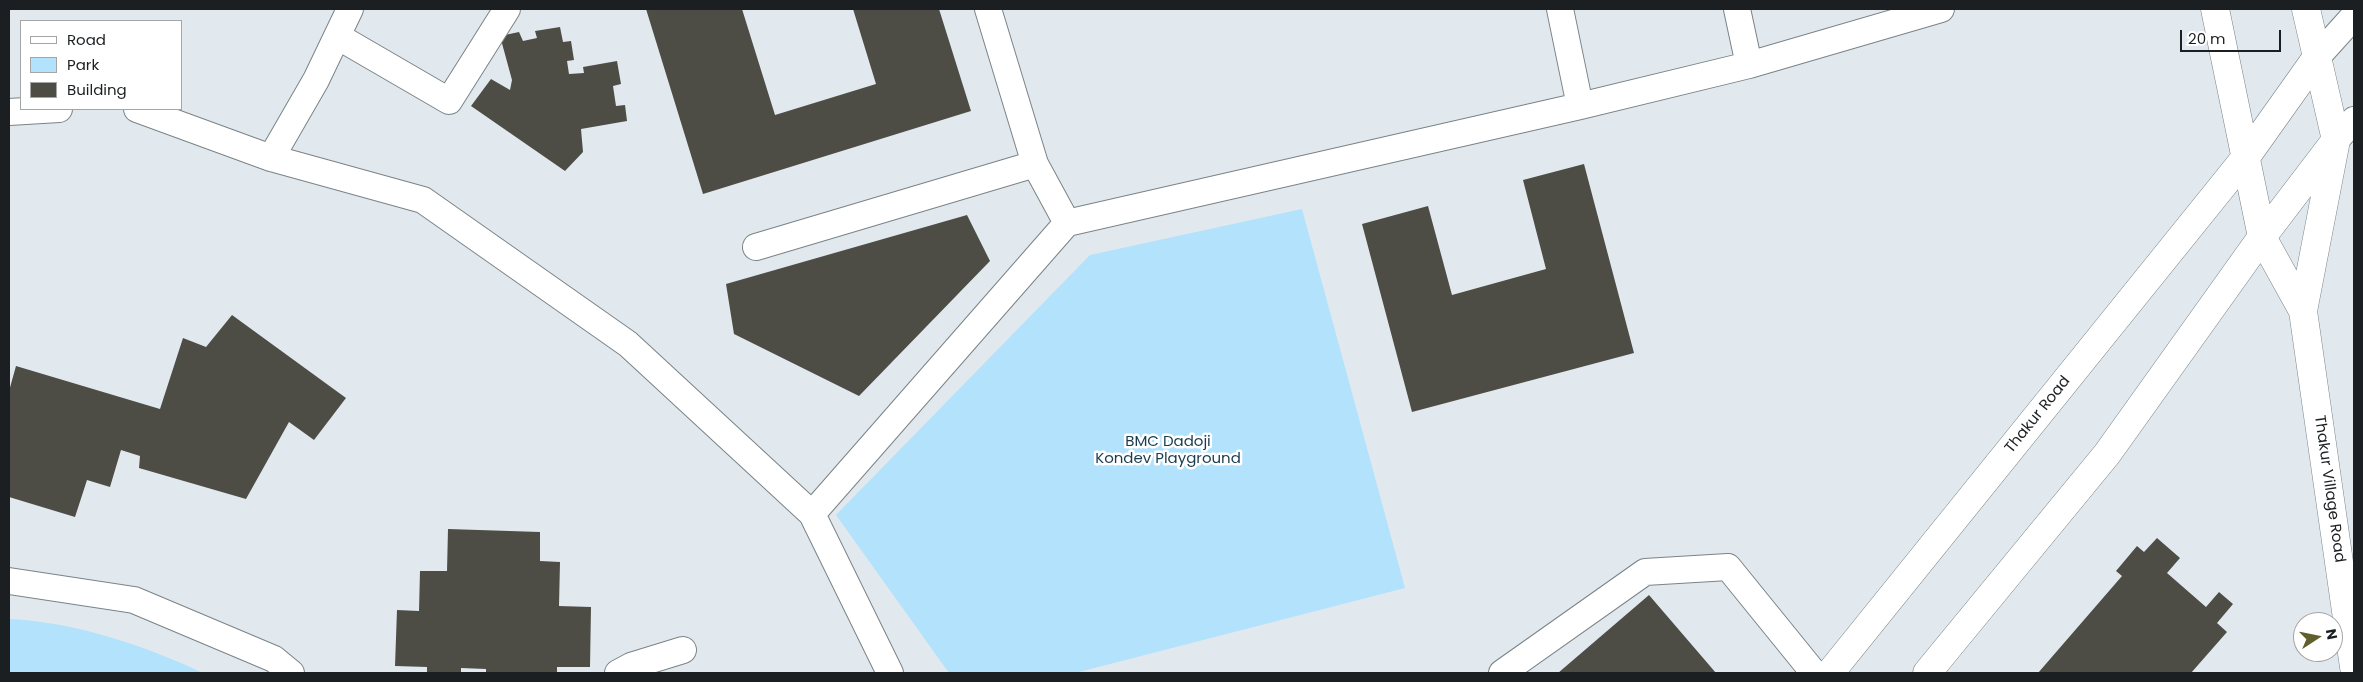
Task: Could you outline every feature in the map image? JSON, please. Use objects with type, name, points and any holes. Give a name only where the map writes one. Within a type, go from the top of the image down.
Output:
[{"type":"street","points":[[271,158],[316,80],[350,9]]},
{"type":"street","points":[[337,36],[449,101],[507,9]]},
{"type":"street","points":[[988,9],[1035,164],[1067,223]]},
{"type":"street","points":[[1560,9],[1580,106]]},
{"type":"street","points":[[1737,9],[1750,65]]},
{"type":"street","points":[[812,514],[1067,223],[1580,106],[1750,65],[1940,9]]},
{"type":"street","points":[[2215,9],[2262,237],[2304,310]]},
{"type":"street","points":[[2304,310],[2336,140],[2306,9]]},
{"type":"street","points":[[2317,57],[2354,16]]},
{"type":"street","name":"Thakur Road","points":[[1830,673],[2246,157],[2317,57]]},
{"type":"street","points":[[9,112],[43,110]]},
{"type":"street","points":[[140,110],[271,158],[423,200],[628,344],[812,514],[890,673]]},
{"type":"street","points":[[1927,673],[2107,454],[2262,237],[2336,140],[2354,120]]},
{"type":"street","points":[[756,247],[1035,164]]},
{"type":"street","name":"Thakur Village Road","points":[[2304,310],[2354,667]]},
{"type":"street","points":[[1502,673],[1645,572],[1728,567],[1814,673]]},
{"type":"street","points":[[9,581],[134,600],[274,659],[291,673]]},
{"type":"street","points":[[618,673],[631,666],[683,650]]},
{"type":"green space","name":"BMC Dadoji Kondev Playground","points":[[1302,209],[1405,588],[1075,673],[949,673],[836,515],[1090,255]]},
{"type":"green space","points":[[9,619],[34,621],[84,630],[133,644],[203,673],[9,673]]},
{"type":"building","points":[[646,9],[742,9],[775,115],[876,84],[853,9],[939,9],[971,111],[703,194]]},
{"type":"building","points":[[560,27],[563,42],[571,41],[574,60],[567,61],[569,74],[584,73],[583,67],[617,61],[621,84],[613,86],[616,106],[625,105],[627,121],[581,129],[583,152],[565,171],[471,106],[491,79],[510,90],[512,80],[500,36],[519,32],[523,41],[537,38],[535,31]]},
{"type":"building","points":[[1584,164],[1634,353],[1412,412],[1362,224],[1428,206],[1452,295],[1546,269],[1523,180]]},
{"type":"building","points":[[967,215],[990,261],[859,396],[734,334],[726,284]]},
{"type":"building","points":[[232,315],[346,398],[314,440],[289,422],[246,499],[139,468],[140,456],[121,450],[110,487],[87,480],[75,517],[9,497],[9,391],[16,366],[160,409],[183,338],[206,347]]},
{"type":"building","points":[[448,529],[540,532],[540,561],[560,562],[559,606],[591,607],[590,667],[557,667],[557,673],[486,673],[486,669],[461,668],[461,673],[427,673],[427,667],[395,666],[397,610],[419,611],[420,571],[447,571]]},
{"type":"building","points":[[2157,538],[2180,558],[2167,573],[2206,607],[2219,592],[2233,604],[2217,623],[2227,632],[2191,673],[2038,673],[2122,576],[2116,571],[2137,546],[2144,552]]},
{"type":"building","points":[[1649,595],[1716,673],[1558,673]]}]
